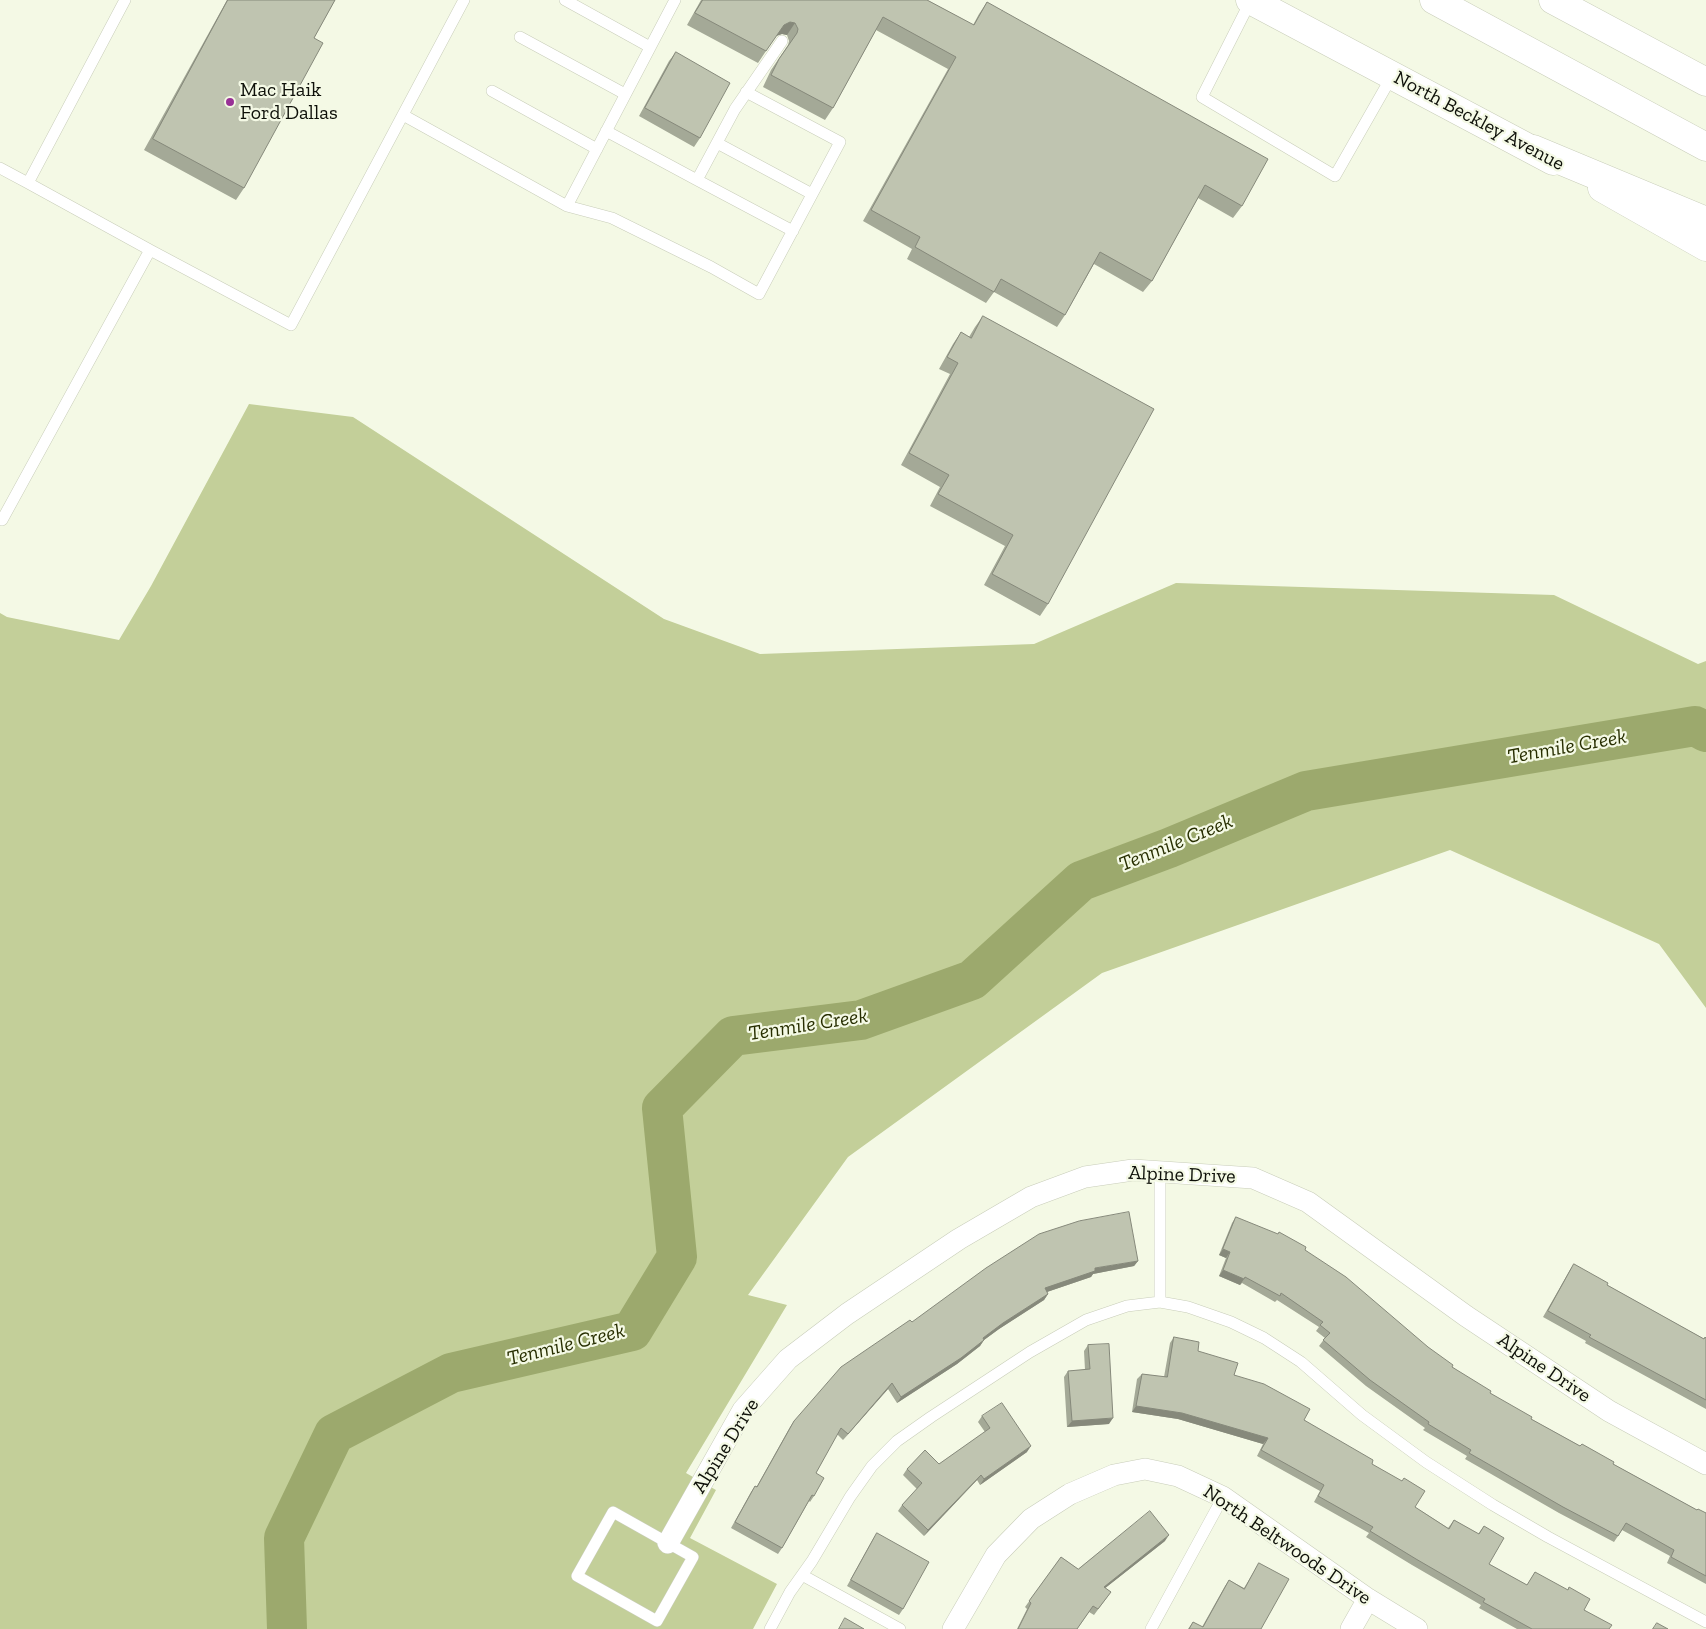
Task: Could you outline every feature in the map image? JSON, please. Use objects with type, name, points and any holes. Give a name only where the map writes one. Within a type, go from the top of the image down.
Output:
[{"type":"main road","name":"North Beckley Avenue","points":[[1250,0],[1532,149],[1706,247]]},
{"type":"main road","points":[[1434,0],[1706,147]]},
{"type":"main road","points":[[1553,0],[1706,82]]},
{"type":"main road","points":[[1532,149],[1706,221]]},
{"type":"street","name":"Alpine Drive","points":[[668,1543],[743,1410],[788,1359],[846,1314],[960,1239],[1031,1197],[1084,1177],[1133,1170],[1254,1178],[1308,1202],[1466,1316],[1609,1411],[1706,1464]]},
{"type":"street","name":"North Beltwoods Drive","points":[[953,1629],[996,1555],[1031,1519],[1070,1494],[1114,1475],[1145,1468],[1178,1476],[1223,1498],[1368,1599],[1417,1629]]},
{"type":"street","points":[[1351,1629],[1368,1599]]},
{"type":"lane","points":[[28,183],[125,0]]},
{"type":"lane","points":[[0,168],[291,325],[464,0]]},
{"type":"lane","points":[[564,0],[650,47]]},
{"type":"lane","points":[[567,206],[675,0]]},
{"type":"lane","points":[[1250,0],[1202,97],[1335,176],[1393,75]]},
{"type":"lane","points":[[520,37],[625,94]]},
{"type":"lane","points":[[697,180],[735,109],[782,41]]},
{"type":"lane","points":[[492,91],[596,149]]},
{"type":"lane","points":[[403,115],[567,206],[612,218],[711,266],[759,294],[840,142],[746,92]]},
{"type":"lane","points":[[606,131],[793,230]]},
{"type":"lane","points":[[717,143],[812,194]]},
{"type":"lane","points":[[0,519],[2,520],[150,250]]},
{"type":"lane","points":[[1160,1171],[1160,1302]]},
{"type":"lane","points":[[770,1629],[850,1497],[872,1466],[897,1441],[930,1417],[1022,1357],[1086,1320],[1127,1306],[1160,1302],[1188,1307],[1231,1322],[1264,1338],[1301,1362],[1362,1415],[1426,1462],[1493,1505],[1548,1537],[1706,1622]]},
{"type":"lane","points":[[1151,1629],[1223,1498]]},
{"type":"lane","points":[[613,1512],[668,1543],[693,1557],[657,1621],[577,1576],[613,1512]]},
{"type":"lane","points":[[802,1575],[900,1629]]},
{"type":"green space","points":[[249,404],[353,417],[664,619],[760,654],[1034,644],[1176,583],[1554,595],[1698,664],[1706,661],[1706,1008],[1659,944],[1450,850],[1102,973],[848,1157],[748,1295],[787,1305],[686,1473],[716,1490],[690,1538],[777,1584],[753,1629],[0,1629],[0,613],[7,617],[119,640],[151,586]]},
{"type":"building","name":"Mac Haik Ford Dallas","points":[[228,0],[335,0],[314,38],[323,43],[244,188],[153,139]]},
{"type":"building","points":[[703,0],[927,0],[974,25],[987,2],[1268,159],[1242,206],[1205,185],[1152,281],[1100,252],[1065,315],[1001,279],[994,292],[915,247],[920,237],[871,210],[956,57],[883,17],[833,108],[771,75],[779,59],[797,33],[798,29],[795,23],[790,22],[784,25],[766,51],[695,13]]},
{"type":"building","points":[[676,52],[730,83],[700,138],[645,108]]},
{"type":"building","points":[[983,316],[1154,409],[1048,604],[992,574],[1013,535],[938,494],[949,475],[909,453],[958,363],[947,357],[961,332],[971,338]]},
{"type":"building","points":[[1129,1212],[1138,1261],[1095,1268],[1095,1271],[1045,1288],[1048,1294],[1003,1323],[961,1358],[901,1397],[892,1383],[848,1434],[841,1428],[816,1473],[824,1478],[814,1496],[812,1495],[782,1548],[735,1522],[794,1421],[841,1367],[910,1320],[912,1322],[986,1268],[1039,1234],[1079,1221]]},
{"type":"building","points":[[1236,1217],[1278,1234],[1279,1232],[1306,1247],[1305,1250],[1346,1277],[1428,1347],[1453,1365],[1452,1367],[1491,1391],[1490,1393],[1532,1417],[1531,1419],[1580,1446],[1582,1444],[1614,1462],[1613,1464],[1697,1510],[1706,1513],[1706,1576],[1671,1557],[1674,1550],[1626,1523],[1618,1536],[1469,1453],[1471,1450],[1428,1424],[1429,1422],[1370,1380],[1323,1340],[1330,1333],[1320,1325],[1323,1322],[1281,1293],[1280,1296],[1245,1277],[1244,1279],[1223,1270],[1230,1252],[1223,1249]]},
{"type":"building","points":[[1574,1264],[1608,1283],[1607,1285],[1704,1339],[1706,1338],[1706,1400],[1589,1337],[1591,1335],[1548,1311]]},
{"type":"building","points":[[1174,1337],[1199,1342],[1198,1351],[1238,1363],[1234,1375],[1264,1384],[1310,1409],[1304,1420],[1373,1460],[1372,1464],[1402,1481],[1404,1478],[1425,1491],[1415,1507],[1449,1529],[1454,1520],[1479,1534],[1484,1526],[1504,1538],[1489,1564],[1527,1585],[1535,1572],[1568,1590],[1569,1587],[1590,1599],[1584,1610],[1612,1625],[1609,1629],[1532,1629],[1483,1602],[1485,1599],[1370,1531],[1373,1527],[1318,1496],[1324,1485],[1261,1450],[1268,1438],[1182,1413],[1136,1406],[1142,1374],[1167,1377]]},
{"type":"building","points":[[1109,1344],[1113,1418],[1072,1421],[1068,1371],[1090,1369],[1088,1345]]},
{"type":"building","points":[[1002,1403],[1031,1446],[984,1479],[981,1475],[928,1530],[902,1505],[922,1483],[907,1469],[925,1450],[939,1464],[990,1428],[982,1416]]},
{"type":"building","points":[[1150,1511],[1169,1535],[1104,1587],[1111,1592],[1098,1609],[1093,1606],[1077,1629],[1018,1629],[1031,1603],[1029,1601],[1061,1557],[1078,1569]]},
{"type":"building","points":[[877,1533],[929,1562],[903,1609],[851,1580]]},
{"type":"building","points":[[1259,1563],[1289,1579],[1261,1629],[1189,1629],[1193,1622],[1203,1627],[1229,1580],[1244,1589]]},
{"type":"building","points":[[845,1618],[864,1629],[839,1629]]},
{"type":"building","points":[[1657,1623],[1668,1629],[1653,1629]]},
{"type":"waterway","name":"Tenmile Creek","points":[[287,1629],[284,1538],[334,1434],[451,1373],[632,1331],[677,1257],[662,1108],[733,1036],[861,1020],[972,980],[1081,881],[1169,848],[1306,791],[1695,726],[1706,732]]},
{"type":"place","name":"Mac Haik Ford Dallas","points":[[230,102]]}]
